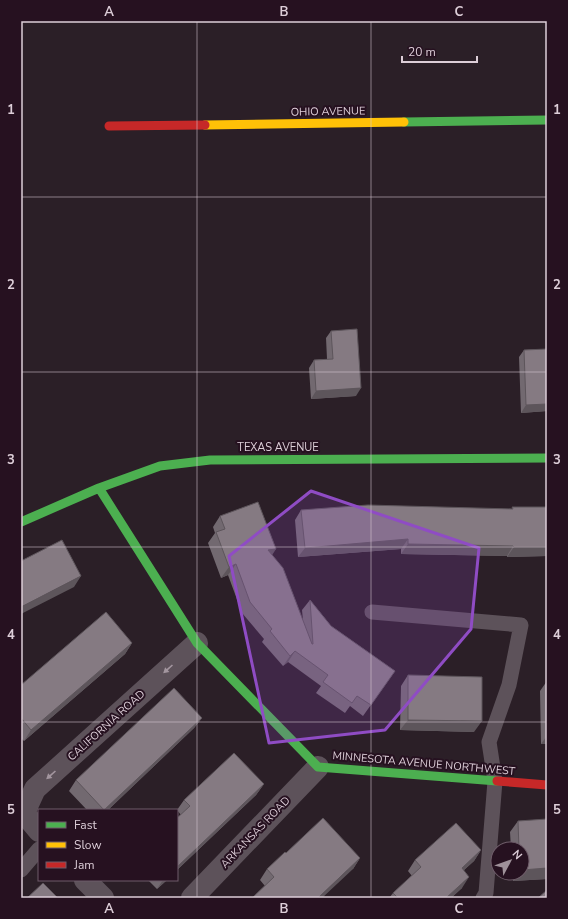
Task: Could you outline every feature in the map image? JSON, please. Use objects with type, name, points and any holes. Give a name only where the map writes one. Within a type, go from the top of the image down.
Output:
[{"type":"street","name":"OHIO AVENUE","points":[[109,126],[547,120]]},
{"type":"street","name":"TEXAS AVENUE","points":[[22,520],[99,488],[160,466],[210,460],[547,458]]},
{"type":"street","name":"MINNESOTA AVENUE NORTHWEST","points":[[99,488],[197,643],[318,767],[547,785]]},
{"type":"street","name":"CALIFORNIA ROAD","points":[[38,830],[24,812],[35,789],[197,643]]},
{"type":"street","name":"ARKANSAS ROAD","points":[[192,898],[318,767]]},
{"type":"street","points":[[86,881],[103,898]]},
{"type":"lane","points":[[372,612],[521,625],[509,685],[489,742],[495,781],[486,893],[483,898]]},
{"type":"lane","points":[[21,870],[38,850]]},
{"type":"highlighted area","points":[[311,491],[479,548],[471,629],[385,730],[269,743],[229,556]]},
{"type":"building","points":[[357,329],[361,388],[316,391],[314,360],[333,359],[331,331]]},
{"type":"building","points":[[547,349],[547,404],[526,405],[524,350]]},
{"type":"building","points":[[258,502],[276,549],[268,550],[283,568],[312,644],[310,600],[331,626],[395,671],[371,705],[357,696],[352,703],[323,682],[328,675],[295,651],[290,656],[270,631],[272,629],[250,602],[236,564],[229,567],[216,532],[225,529],[220,516]]},
{"type":"building","points":[[368,505],[513,509],[512,507],[547,507],[547,547],[408,544],[408,539],[305,548],[301,510]]},
{"type":"building","points":[[62,540],[81,576],[21,607],[21,561]]},
{"type":"building","points":[[106,612],[132,643],[31,730],[21,718],[21,685]]},
{"type":"building","points":[[408,675],[482,677],[482,721],[408,720]]},
{"type":"building","points":[[174,688],[202,718],[105,809],[103,809],[76,780]]},
{"type":"building","points":[[234,753],[264,784],[178,866],[178,817],[190,806],[184,800]]},
{"type":"building","points":[[323,818],[360,858],[318,898],[252,898],[274,877],[267,869]]},
{"type":"building","points":[[547,819],[547,868],[530,869],[530,841],[519,841],[518,821]]},
{"type":"building","points":[[456,823],[481,850],[462,868],[469,877],[446,898],[398,898],[393,893],[421,867],[415,860]]},
{"type":"building","points":[[43,883],[58,898],[27,898]]},
{"type":"building","points":[[547,890],[547,898],[538,898]]},
{"type":"traffic: fast","points":[[404,122],[547,120]]},
{"type":"traffic: fast","points":[[21,522],[99,488],[160,466],[210,460],[547,458]]},
{"type":"traffic: fast","points":[[99,488],[197,643],[318,767],[497,781]]},
{"type":"traffic: slow","points":[[205,125],[404,122]]},
{"type":"traffic: jam","points":[[109,126],[205,125]]},
{"type":"traffic: jam","points":[[497,781],[547,785]]}]
